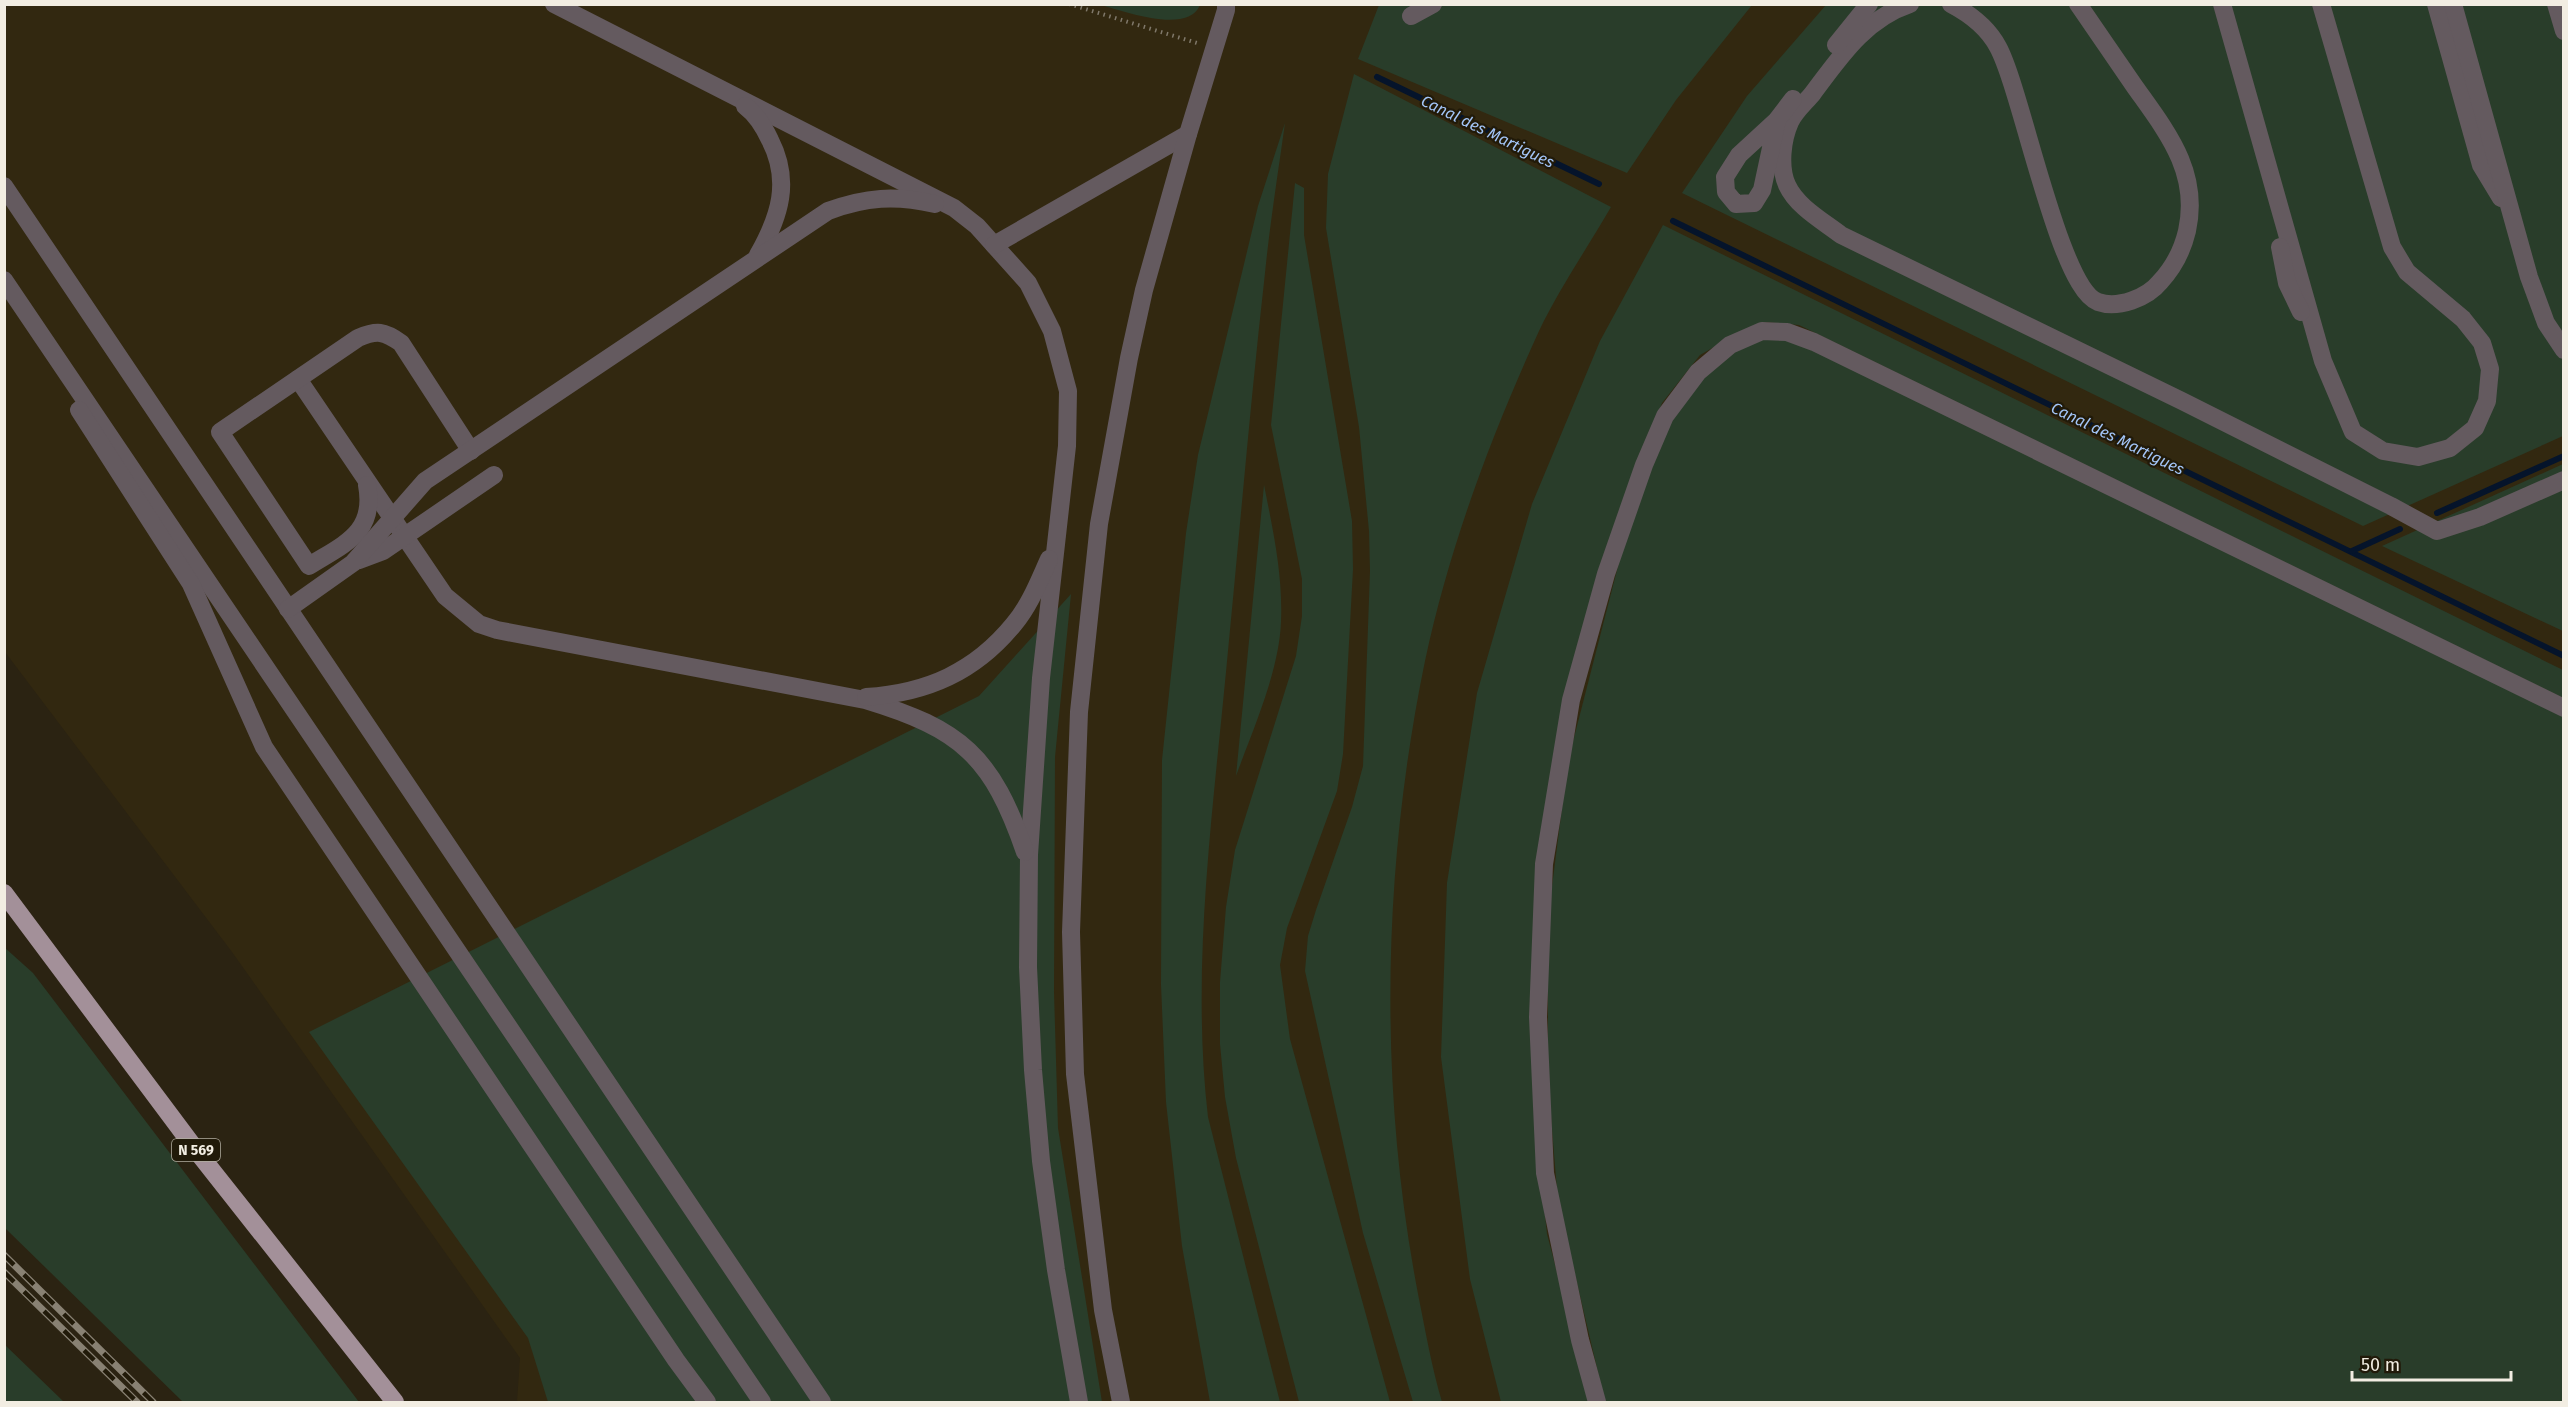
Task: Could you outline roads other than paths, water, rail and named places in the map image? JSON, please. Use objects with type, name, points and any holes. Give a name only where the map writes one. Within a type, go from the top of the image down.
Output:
[{"type":"main road","name":"N 569","points":[[4,893],[199,1154],[395,1402]]},
{"type":"lane","points":[[554,4],[954,208],[977,226],[1028,283],[1052,331],[1068,391],[1067,446],[1041,678],[1029,863],[1028,967],[1033,1070],[1041,1161],[1056,1270],[1079,1402]]},
{"type":"lane","points":[[1121,1402],[1103,1310],[1076,1074],[1071,933],[1079,712],[1099,524],[1129,358],[1144,290],[1226,4]]},
{"type":"lane","points":[[1411,16],[1433,4]]},
{"type":"lane","points":[[1776,120],[1869,4]]},
{"type":"lane","points":[[1910,4],[1877,20],[1849,46],[1791,119],[1785,135],[1784,158],[1787,186],[1801,204],[1841,235],[2193,407],[2437,531],[2480,517],[2564,480]]},
{"type":"lane","points":[[1951,4],[1966,12],[1981,25],[1998,46],[2015,90],[2054,220],[2072,268],[2083,287],[2095,301],[2107,304],[2144,296],[2155,288],[2172,269],[2183,248],[2190,217],[2191,191],[2185,170],[2164,129],[2078,4]]},
{"type":"lane","points":[[2222,4],[2321,353],[2353,432],[2383,451],[2418,457],[2450,448],[2475,428],[2487,402],[2490,369],[2482,343],[2463,319],[2407,272],[2392,247],[2321,4]]},
{"type":"lane","points":[[2436,4],[2481,165],[2513,217]]},
{"type":"lane","points":[[2454,4],[2529,277],[2546,323],[2564,350]]},
{"type":"lane","points":[[2556,4],[2564,31]]},
{"type":"lane","points":[[728,92],[753,112],[765,128],[778,156],[782,183],[779,210],[771,232],[755,260]]},
{"type":"lane","points":[[994,245],[1188,134]]},
{"type":"lane","points":[[4,186],[822,1402]]},
{"type":"lane","points":[[288,609],[353,563],[425,481],[828,211],[856,201],[883,198],[914,199],[954,208]]},
{"type":"lane","points":[[4,280],[762,1402]]},
{"type":"lane","points":[[4,292],[191,584],[264,747],[676,1360],[707,1402]]},
{"type":"lane","points":[[1597,1402],[1580,1340],[1545,1173],[1538,1017],[1544,864],[1571,700],[1606,574],[1644,465],[1665,416],[1698,372],[1730,345],[1762,331],[1788,332],[1814,342],[2564,708]]},
{"type":"lane","points":[[367,482],[369,503],[364,524],[354,538],[309,566],[220,432],[358,338],[373,332],[389,335],[401,344],[471,451]]},
{"type":"lane","points":[[298,379],[445,596],[479,624],[497,630],[852,698],[902,711],[957,740],[994,779],[1008,804],[1029,863]]},
{"type":"lane","points":[[353,563],[383,551],[494,475]]},
{"type":"lane","points":[[852,698],[885,696],[915,690],[944,681],[969,666],[990,649],[1015,623],[1032,597],[1056,543]]},
{"type":"waterway","name":"Canal des Martigues","points":[[1377,77],[1599,184]]},
{"type":"waterway","name":"Canal des Martigues","points":[[1673,221],[2564,656]]},
{"type":"waterway","points":[[2437,513],[2564,456]]},
{"type":"waterway","points":[[2352,551],[2400,529]]},
{"type":"railway","points":[[4,1255],[153,1402]]},
{"type":"railway","points":[[4,1272],[137,1402]]}]
